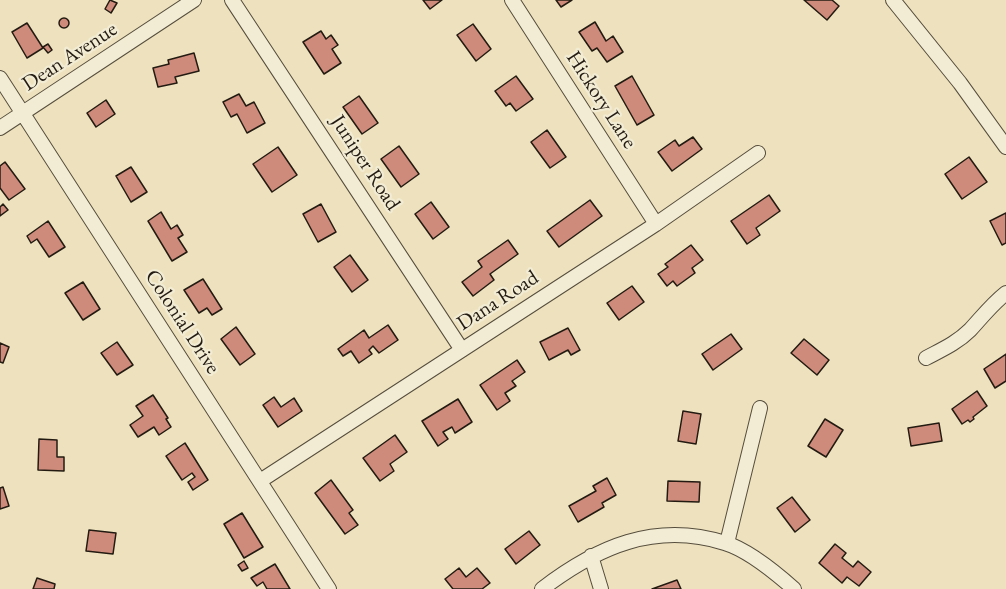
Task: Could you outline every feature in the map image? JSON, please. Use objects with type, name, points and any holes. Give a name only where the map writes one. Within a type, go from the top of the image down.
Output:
[{"type":"street","name":"Dean Avenue","points":[[0,128],[194,0]]},
{"type":"street","name":"Juniper Road","points":[[232,0],[462,350]]},
{"type":"street","name":"Hickory Lane","points":[[512,0],[656,224]]},
{"type":"street","points":[[893,0],[960,83],[1006,147]]},
{"type":"street","name":"Colonial Drive","points":[[0,78],[329,589]]},
{"type":"street","name":"Dana Road","points":[[260,482],[656,224],[758,153]]},
{"type":"street","points":[[926,358],[956,342],[969,331],[992,304],[1006,293]]},
{"type":"street","points":[[727,543],[760,408]]},
{"type":"street","points":[[542,589],[577,563],[591,556],[615,546],[657,535],[692,536],[727,543],[767,567],[794,589]]},
{"type":"street","points":[[591,556],[602,589]]},
{"type":"building","points":[[110,0],[117,3],[111,13],[105,9]]},
{"type":"building","points":[[423,0],[442,0],[430,9]]},
{"type":"building","points":[[556,0],[572,0],[561,7]]},
{"type":"building","points":[[804,0],[832,0],[839,6],[827,20]]},
{"type":"building","points":[[64,18],[69,23],[64,28],[59,23]]},
{"type":"building","points":[[595,22],[606,41],[613,36],[623,52],[607,62],[597,48],[592,51],[579,32]]},
{"type":"building","points":[[27,23],[43,48],[27,58],[12,32]]},
{"type":"building","points":[[473,24],[491,49],[476,61],[457,35]]},
{"type":"building","points":[[321,31],[326,39],[331,35],[338,45],[332,49],[341,63],[324,74],[303,42]]},
{"type":"building","points":[[48,44],[52,50],[48,53],[43,47]]},
{"type":"building","points":[[194,53],[199,71],[175,77],[177,83],[158,87],[153,68],[169,64],[168,60]]},
{"type":"building","points":[[516,76],[533,99],[516,111],[510,103],[506,106],[495,91]]},
{"type":"building","points":[[632,76],[654,115],[637,125],[615,86]]},
{"type":"building","points":[[239,94],[246,106],[254,102],[265,123],[247,133],[237,114],[231,117],[223,102]]},
{"type":"building","points":[[359,96],[378,123],[362,134],[343,107]]},
{"type":"building","points":[[106,100],[115,114],[96,127],[87,113]]},
{"type":"building","points":[[547,130],[566,157],[550,168],[531,142]]},
{"type":"building","points":[[693,137],[702,149],[672,171],[658,152],[675,140],[679,146]]},
{"type":"building","points":[[399,146],[419,174],[401,187],[381,159]]},
{"type":"building","points":[[278,147],[297,175],[272,192],[253,164]]},
{"type":"building","points":[[969,157],[987,182],[962,199],[945,174]]},
{"type":"building","points":[[5,162],[25,189],[9,200],[0,188],[0,166]]},
{"type":"building","points":[[131,167],[147,192],[131,202],[116,176]]},
{"type":"building","points":[[769,195],[780,211],[756,228],[760,235],[747,244],[731,221]]},
{"type":"building","points":[[590,200],[602,216],[559,247],[547,231]]},
{"type":"building","points":[[431,202],[449,227],[433,239],[415,214]]},
{"type":"building","points":[[3,204],[8,210],[0,216],[0,207]]},
{"type":"building","points":[[321,204],[336,232],[318,242],[303,214]]},
{"type":"building","points":[[161,212],[171,229],[177,225],[183,235],[178,238],[187,252],[172,261],[148,221]]},
{"type":"building","points":[[1006,213],[1006,243],[1002,245],[990,221]]},
{"type":"building","points":[[48,221],[65,247],[49,257],[37,239],[31,243],[27,236]]},
{"type":"building","points":[[508,240],[518,254],[490,274],[494,280],[473,296],[462,282],[482,267],[478,261]]},
{"type":"building","points":[[691,245],[703,260],[692,268],[695,273],[677,286],[673,281],[667,286],[658,274],[668,267],[665,264]]},
{"type":"building","points":[[350,255],[368,280],[352,292],[334,267]]},
{"type":"building","points":[[203,279],[222,309],[212,315],[207,308],[199,313],[184,290]]},
{"type":"building","points":[[83,282],[100,309],[83,320],[65,293]]},
{"type":"building","points":[[632,286],[644,302],[619,320],[607,303]]},
{"type":"building","points":[[388,325],[398,340],[379,353],[373,346],[369,350],[372,354],[359,363],[351,351],[343,356],[338,349],[364,330],[369,338]]},
{"type":"building","points":[[236,327],[255,354],[240,365],[221,339]]},
{"type":"building","points":[[568,328],[580,350],[571,355],[568,350],[549,360],[540,342]]},
{"type":"building","points":[[731,334],[742,349],[713,370],[702,354]]},
{"type":"building","points":[[804,339],[829,360],[817,375],[791,353]]},
{"type":"building","points":[[117,342],[133,365],[117,375],[101,353]]},
{"type":"building","points":[[0,343],[9,347],[3,363],[0,362]]},
{"type":"building","points":[[1006,354],[1006,381],[995,388],[984,369]]},
{"type":"building","points":[[517,360],[525,372],[512,381],[516,386],[505,393],[510,401],[497,410],[480,385]]},
{"type":"building","points":[[977,391],[987,406],[970,422],[968,420],[962,424],[952,409]]},
{"type":"building","points":[[153,395],[171,427],[159,435],[154,427],[138,437],[130,425],[143,416],[136,406]]},
{"type":"building","points":[[274,397],[281,407],[294,398],[302,411],[278,427],[263,405]]},
{"type":"building","points":[[458,399],[472,422],[455,433],[452,427],[443,432],[448,439],[438,446],[422,421]]},
{"type":"building","points":[[683,411],[701,414],[696,444],[678,441]]},
{"type":"building","points":[[825,419],[843,430],[826,457],[808,446]]},
{"type":"building","points":[[939,423],[942,441],[911,446],[908,428]]},
{"type":"building","points":[[395,435],[407,452],[390,464],[394,471],[380,481],[363,458]]},
{"type":"building","points":[[39,439],[57,440],[57,457],[64,457],[64,471],[38,470]]},
{"type":"building","points":[[185,443],[208,480],[193,490],[188,482],[195,477],[192,473],[182,480],[166,456]]},
{"type":"building","points":[[607,478],[616,495],[602,503],[604,507],[578,522],[569,506],[596,491],[593,486]]},
{"type":"building","points":[[331,480],[353,510],[349,513],[358,525],[345,534],[315,493]]},
{"type":"building","points":[[668,481],[700,482],[699,502],[667,501]]},
{"type":"building","points":[[3,487],[9,506],[0,509],[0,488]]},
{"type":"building","points":[[792,497],[810,520],[795,532],[777,508]]},
{"type":"building","points":[[242,513],[263,547],[244,558],[224,524]]},
{"type":"building","points":[[89,530],[116,533],[113,554],[86,551]]},
{"type":"building","points":[[529,531],[540,545],[516,564],[505,549]]},
{"type":"building","points":[[835,544],[846,553],[842,558],[853,567],[858,561],[871,572],[859,586],[847,577],[842,583],[819,563]]},
{"type":"building","points":[[244,561],[248,568],[242,571],[238,565]]},
{"type":"building","points":[[275,564],[290,589],[267,589],[263,582],[257,586],[251,578]]},
{"type":"building","points":[[459,568],[466,577],[477,568],[490,583],[482,589],[453,589],[445,579]]},
{"type":"building","points":[[37,578],[55,584],[54,589],[33,589]]},
{"type":"building","points":[[677,580],[681,589],[652,589]]}]
